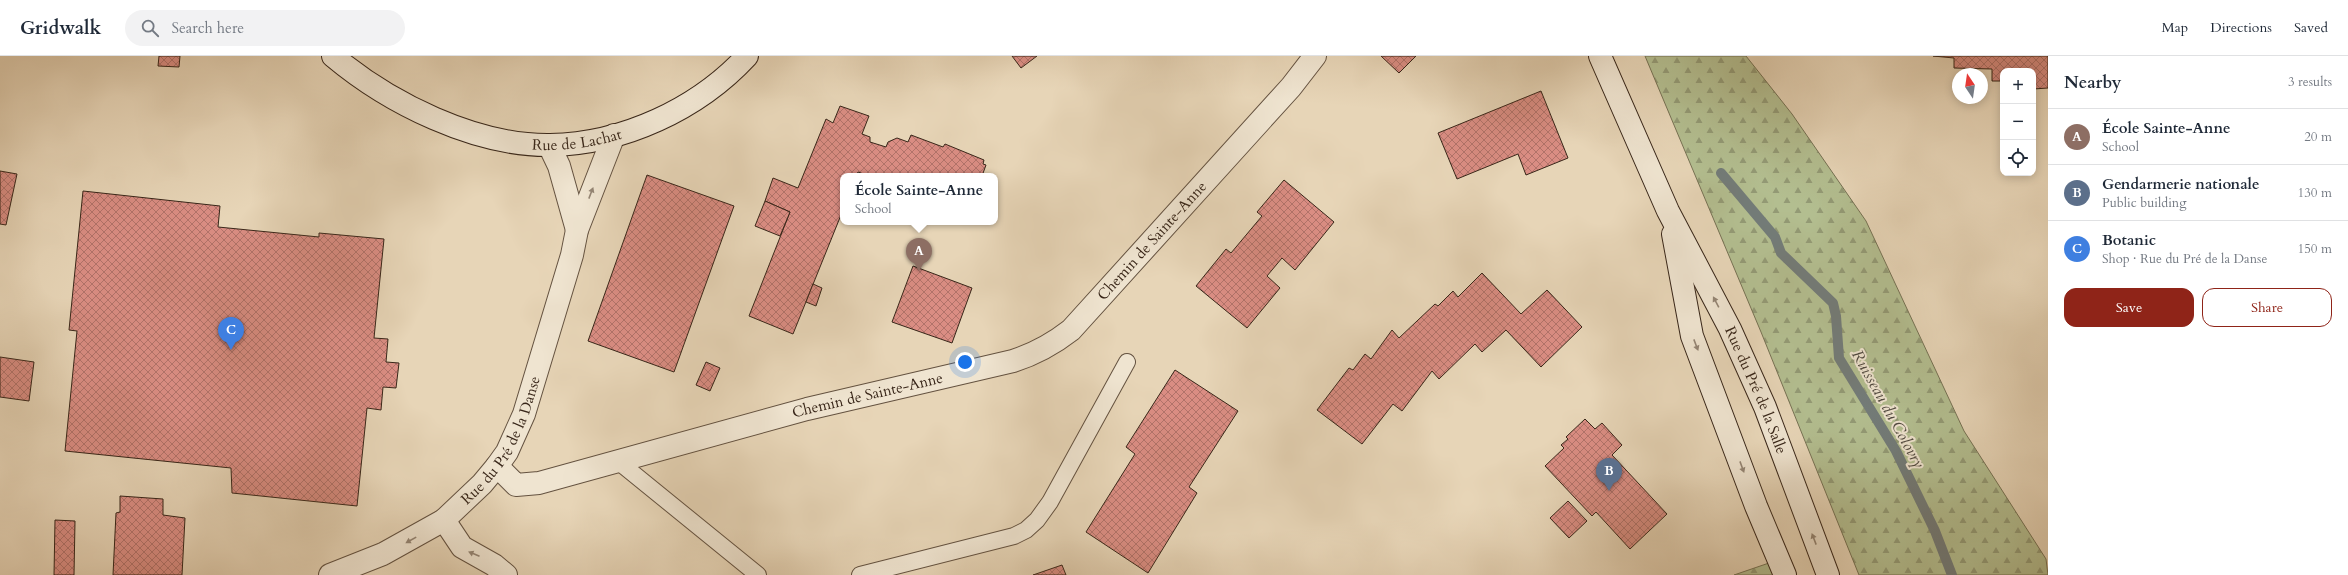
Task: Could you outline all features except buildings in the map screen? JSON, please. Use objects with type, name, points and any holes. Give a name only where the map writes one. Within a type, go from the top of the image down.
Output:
[{"type":"street","name":"Rue de Lachat","points":[[333,56],[354,74],[392,97],[445,123],[502,140],[549,145],[574,143],[614,135],[648,124],[674,112],[725,77],[747,56]]},
{"type":"street","name":"Rue de Lachat","points":[[358,56],[372,77],[392,97]]},
{"type":"street","name":"Chemin de Sainte-Anne","points":[[497,466],[516,485],[524,485],[619,462],[807,409],[1013,361],[1034,354],[1053,344],[1071,330],[1291,87],[1315,56]]},
{"type":"street","name":"Rue du Pré de la Salle","points":[[1600,56],[1668,211],[1730,329],[1758,393],[1828,575]]},
{"type":"street","name":"Rue du Pré de la Danse","points":[[330,575],[400,546],[444,520],[482,484],[507,452],[524,414],[572,255],[577,230],[614,135]]},
{"type":"street","name":"Rue du Pré de la Danse","points":[[549,145],[559,166],[577,230]]},
{"type":"street","name":"Rue du Pré de la Salle","points":[[1668,211],[1692,336],[1756,506],[1785,575]]},
{"type":"street","points":[[444,520],[462,547],[494,564],[506,575]]},
{"type":"lane","points":[[860,575],[1014,536],[1026,530],[1050,502],[1127,362]]},
{"type":"lane","points":[[619,462],[758,575]]},
{"type":"green space","points":[[1645,56],[1746,56],[1792,114],[1866,221],[1964,431],[2046,559],[2048,575],[1859,575],[1761,332]]},
{"type":"green space","points":[[1769,563],[1775,575],[1734,575]]},
{"type":"waterway","name":"Ruisseau du Colovry","points":[[1721,173],[1775,237],[1781,253],[1833,303],[1836,316],[1839,358],[1896,451],[1935,531],[1952,575]]},
{"type":"place","name":"École Sainte-Anne","points":[[919,271]]},
{"type":"place","name":"Botanic","points":[[231,350]]},
{"type":"place","name":"Gendarmerie nationale","points":[[1609,491]]}]
